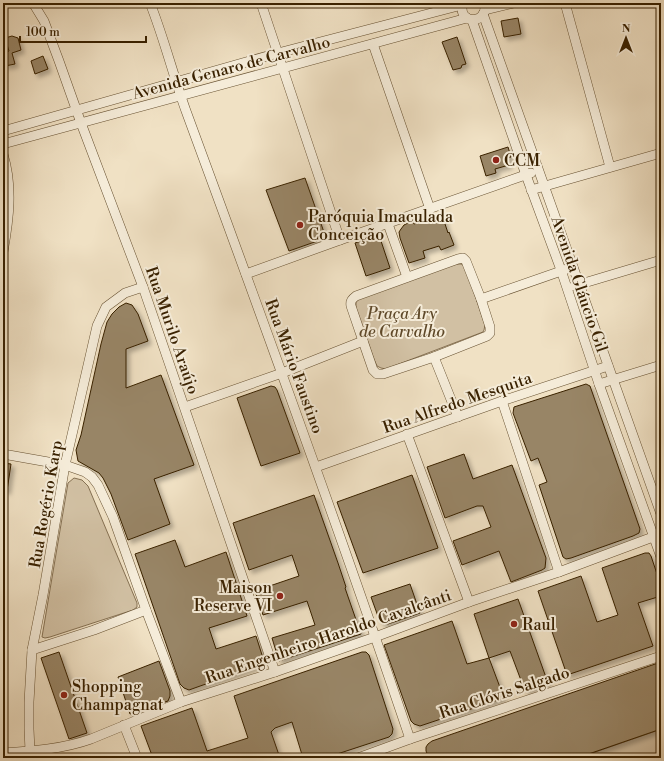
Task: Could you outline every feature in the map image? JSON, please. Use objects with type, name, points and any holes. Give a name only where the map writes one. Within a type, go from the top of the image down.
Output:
[{"type":"street","name":"Rua Murilo Araújo","points":[[33,3],[44,21],[143,287],[275,672]]},
{"type":"street","name":"Rua Mário Faustino","points":[[150,3],[180,96],[316,466],[410,739]]},
{"type":"street","points":[[261,3],[340,240]]},
{"type":"street","points":[[484,9],[514,3]]},
{"type":"street","points":[[565,3],[610,167]]},
{"type":"street","points":[[660,3],[661,7]]},
{"type":"street","name":"Avenida Genaro de Carvalho","points":[[3,131],[462,4]]},
{"type":"street","name":"Avenida Gláucio Gil","points":[[462,4],[463,14],[469,19],[561,270],[599,384],[657,535],[661,554]]},
{"type":"street","name":"Avenida Genaro de Carvalho","points":[[3,144],[373,44],[469,19],[479,19],[484,9]]},
{"type":"street","name":"Avenida Gláucio Gil","points":[[484,9],[538,171],[661,514]]},
{"type":"street","points":[[373,44],[430,209]]},
{"type":"street","points":[[531,190],[661,153]]},
{"type":"street","points":[[3,154],[10,201],[3,252]]},
{"type":"street","points":[[246,274],[538,171]]},
{"type":"street","points":[[388,224],[407,277]]},
{"type":"street","points":[[462,258],[466,261],[481,299],[490,327],[490,333],[487,336],[383,374],[377,374],[373,370],[350,302],[356,296],[462,258]]},
{"type":"street","points":[[567,288],[661,260]]},
{"type":"street","points":[[481,299],[573,266]]},
{"type":"street","name":"Rua Rogério Karp","points":[[30,752],[29,702],[32,650],[66,465],[97,326],[106,307],[125,293],[143,287]]},
{"type":"street","points":[[185,407],[282,373],[363,341]]},
{"type":"street","points":[[434,356],[458,417]]},
{"type":"street","points":[[599,384],[661,365]]},
{"type":"street","name":"Rua Alfredo Mesquita","points":[[316,466],[502,401],[608,366]]},
{"type":"street","points":[[502,401],[559,572]]},
{"type":"street","points":[[407,434],[469,602]]},
{"type":"street","points":[[3,454],[66,465],[85,472],[92,477],[98,485],[113,517],[181,702]]},
{"type":"street","name":"Rua Engenheiro Haroldo Cavalcânti","points":[[3,753],[30,752],[77,744],[181,702],[275,672],[375,637],[469,602],[559,572],[657,535]]},
{"type":"street","points":[[32,650],[94,630],[146,610]]},
{"type":"street","name":"Rua Clóvis Salgado","points":[[358,758],[410,739],[661,656]]},
{"type":"street","points":[[124,725],[137,758]]},
{"type":"green space","name":"Praça Ary de Carvalho","points":[[455,264],[465,266],[485,325],[483,332],[386,369],[377,366],[356,308],[356,302],[359,298]]},
{"type":"green space","points":[[74,478],[82,480],[88,486],[137,603],[137,607],[133,610],[45,638],[42,637],[68,483]]},
{"type":"green space","points":[[661,729],[661,758],[578,758],[653,732]]},
{"type":"building","points":[[518,18],[521,34],[504,37],[501,21]]},
{"type":"building","points":[[12,36],[18,38],[21,50],[12,53],[15,64],[5,66],[3,53],[9,51],[5,38]]},
{"type":"building","points":[[457,37],[466,64],[462,65],[461,68],[453,70],[442,42]]},
{"type":"building","points":[[43,56],[48,69],[35,74],[31,61]]},
{"type":"building","name":"CCM","points":[[508,147],[511,157],[507,158],[509,165],[495,169],[496,173],[486,176],[480,156]]},
{"type":"building","name":"Paróquia Imaculada Conceição","points":[[305,178],[326,238],[289,251],[266,190]]},
{"type":"building","points":[[442,215],[454,245],[441,250],[439,246],[423,251],[425,258],[409,263],[400,238],[399,232],[401,229],[408,223],[413,222],[414,224]]},
{"type":"building","points":[[378,237],[381,241],[390,268],[366,276],[355,243]]},
{"type":"building","points":[[126,303],[132,305],[138,314],[148,341],[126,349],[126,388],[161,375],[194,465],[154,479],[170,524],[128,540],[111,494],[103,478],[99,473],[78,461],[76,450],[81,435],[107,322],[119,307]]},
{"type":"building","points":[[586,384],[590,386],[640,529],[639,533],[633,536],[566,559],[563,557],[539,485],[547,482],[538,458],[531,461],[513,413],[514,407]]},
{"type":"building","points":[[271,386],[275,387],[277,390],[300,453],[261,466],[237,398]]},
{"type":"building","points":[[464,454],[473,479],[512,465],[546,558],[545,568],[511,582],[499,551],[462,565],[453,541],[491,527],[483,506],[477,506],[445,518],[427,467]]},
{"type":"building","points":[[3,463],[11,464],[7,491],[3,490]]},
{"type":"building","points":[[412,475],[438,548],[363,573],[337,502]]},
{"type":"building","points":[[314,495],[361,634],[279,661],[272,638],[315,625],[307,601],[263,615],[255,591],[299,576],[292,555],[249,570],[233,523]]},
{"type":"building","points":[[175,540],[185,567],[226,552],[247,616],[209,628],[216,649],[256,636],[262,655],[262,662],[259,665],[189,690],[180,684],[135,554]]},
{"type":"building","points":[[645,553],[649,553],[651,556],[661,586],[661,596],[638,603],[653,646],[567,675],[538,591],[581,576],[597,622],[618,615],[602,568]]},
{"type":"building","points":[[410,584],[420,613],[388,624],[381,622],[371,597]]},
{"type":"building","points":[[518,599],[548,683],[525,691],[510,651],[489,658],[474,614]]},
{"type":"building","points":[[452,621],[467,664],[489,658],[504,698],[420,726],[414,724],[411,721],[384,645]]},
{"type":"building","name":"Shopping Champagnat","points":[[59,652],[87,733],[69,739],[41,658]]},
{"type":"building","points":[[362,652],[366,652],[369,655],[393,729],[392,734],[389,737],[325,758],[303,758],[292,722],[275,728],[271,732],[280,758],[153,758],[141,726],[192,708],[207,751],[248,738],[234,696]]},
{"type":"building","points":[[159,661],[170,691],[168,701],[130,714],[118,677]]},
{"type":"building","points":[[661,662],[661,729],[577,758],[429,758],[426,751],[426,747],[432,741]]},
{"type":"place","name":"CCM","points":[[496,160]]},
{"type":"place","name":"Paróquia Imaculada Conceição","points":[[300,225]]},
{"type":"place","name":"Maison Reserve VI","points":[[280,596]]},
{"type":"place","name":"Raul","points":[[514,624]]},
{"type":"place","name":"Shopping Champagnat","points":[[64,695]]}]
